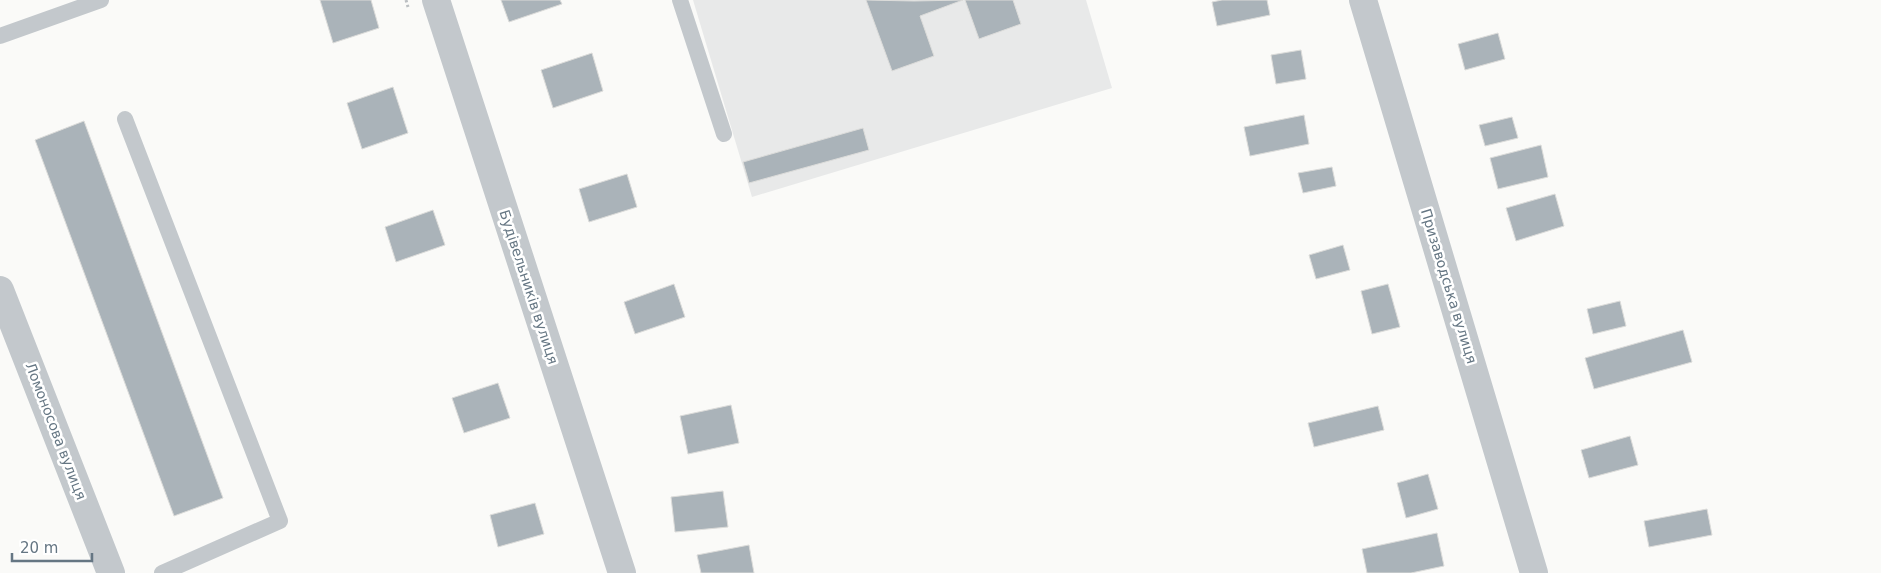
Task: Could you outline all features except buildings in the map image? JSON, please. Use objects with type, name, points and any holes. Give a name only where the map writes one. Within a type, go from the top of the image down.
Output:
[{"type":"street","name":"Будівельників вулиця","points":[[436,0],[622,573]]},
{"type":"street","name":"Призаводська вулиця","points":[[1363,0],[1534,573]]},
{"type":"street","name":"Ломоносова вулиця","points":[[0,290],[112,573]]},
{"type":"lane","points":[[0,36],[101,0]]},
{"type":"lane","points":[[680,0],[724,134]]},
{"type":"lane","points":[[125,119],[280,521],[162,573]]},
{"type":"shaded area","points":[[693,0],[1086,0],[1112,88],[752,197]]}]
